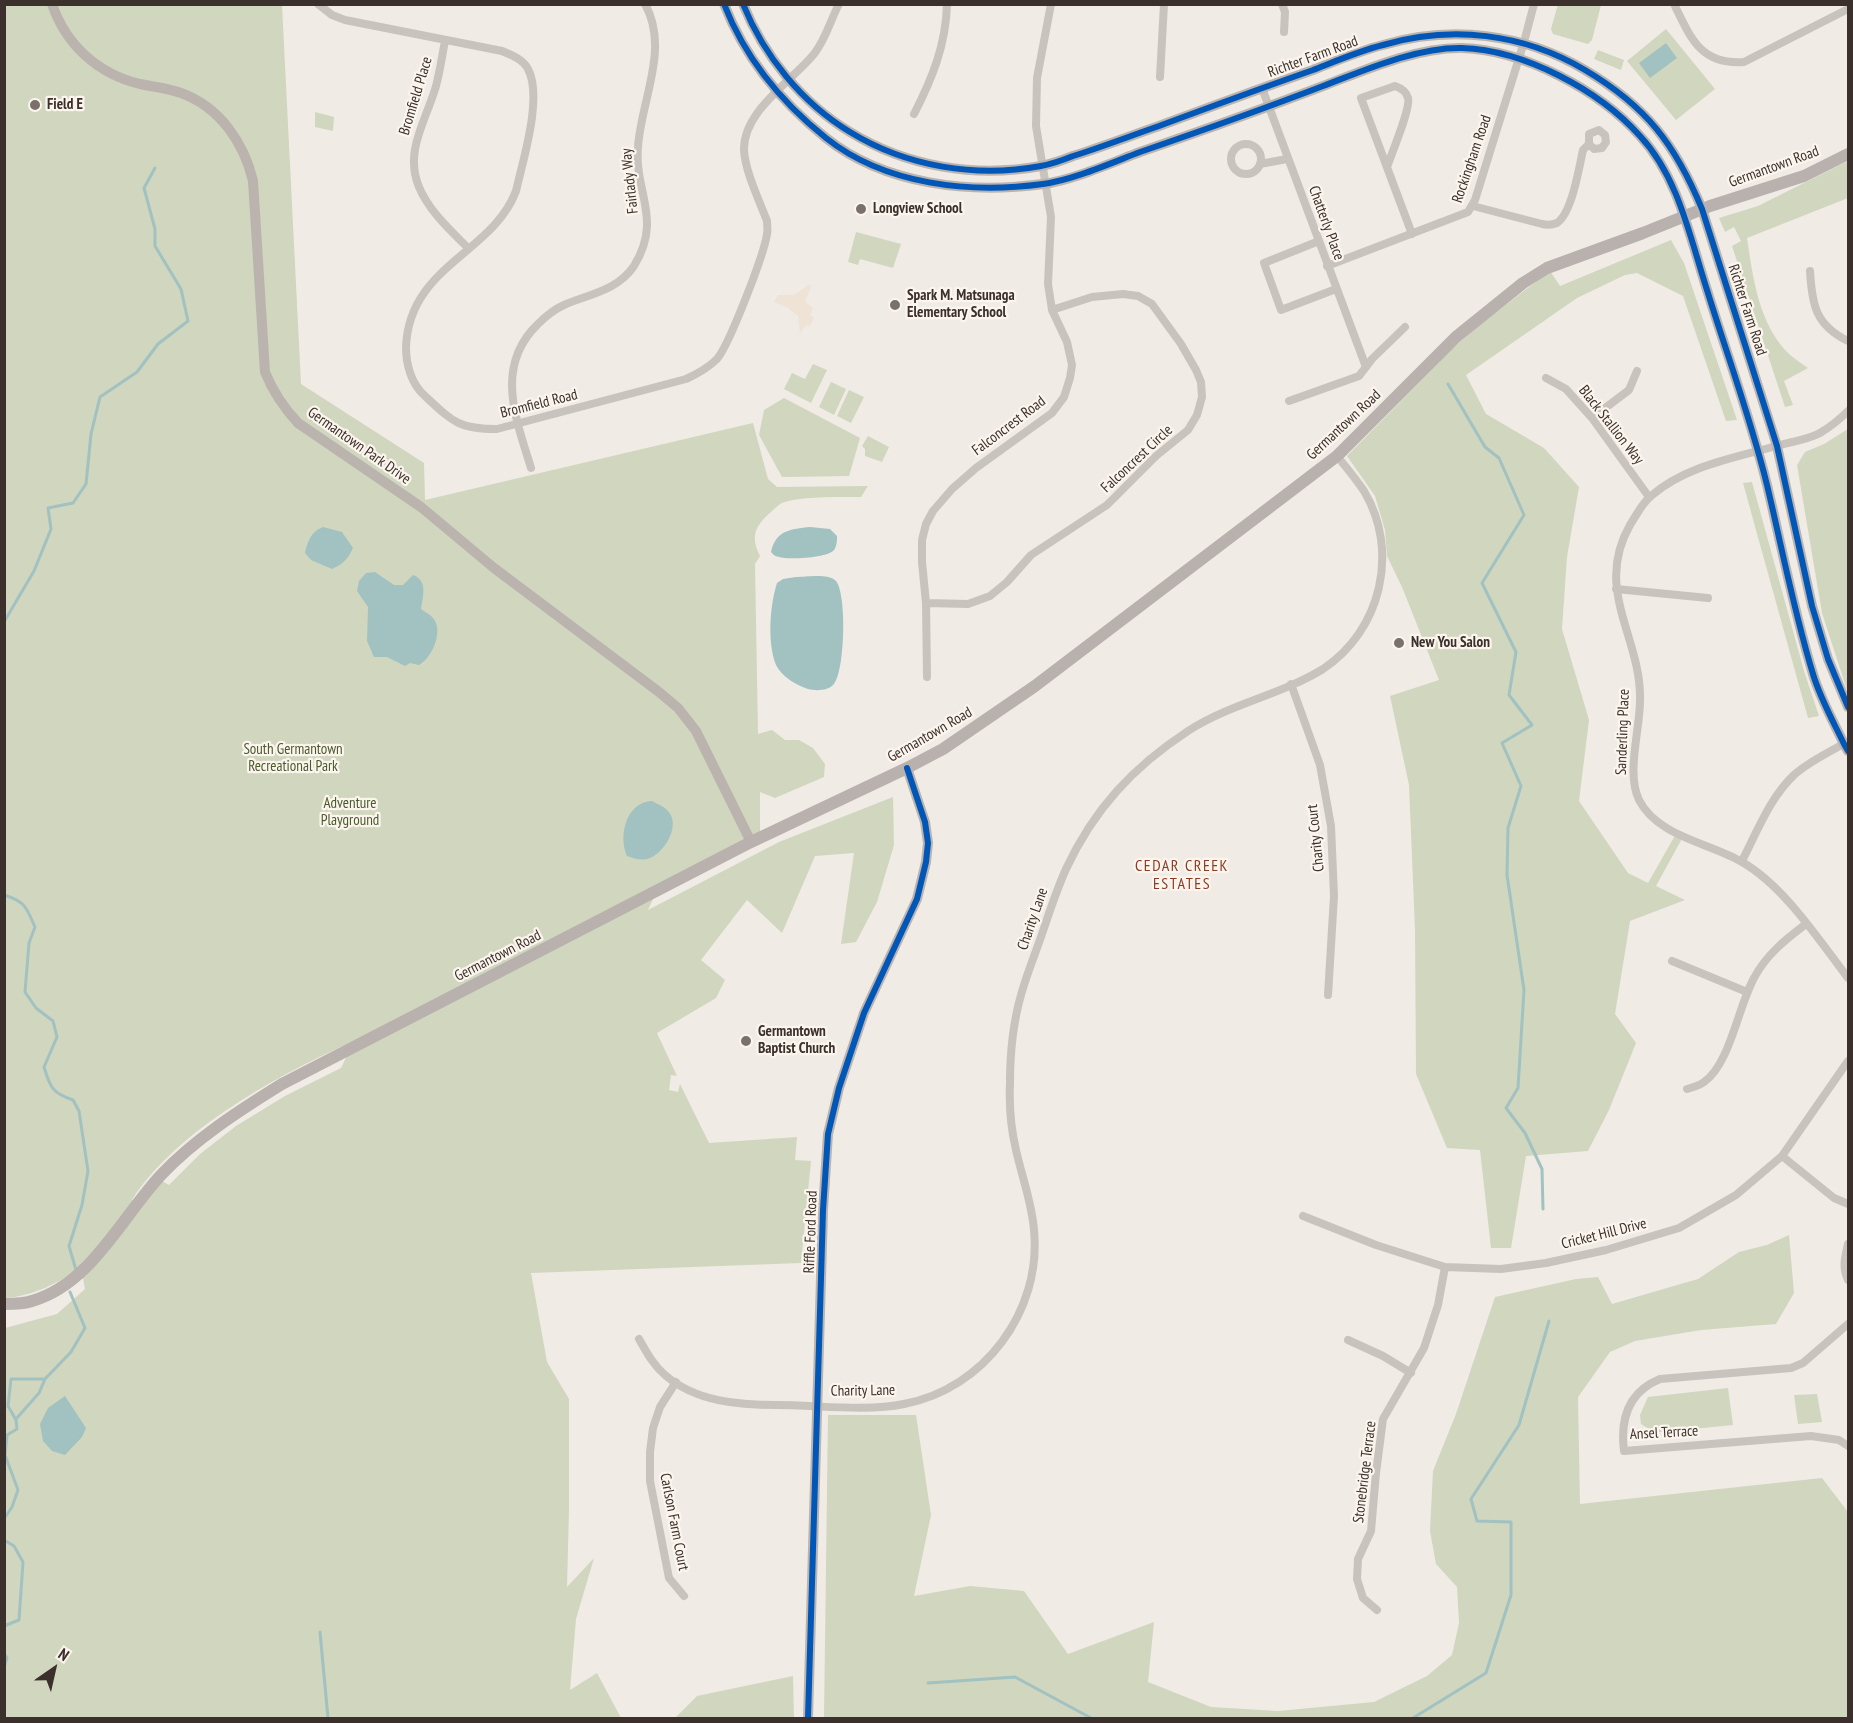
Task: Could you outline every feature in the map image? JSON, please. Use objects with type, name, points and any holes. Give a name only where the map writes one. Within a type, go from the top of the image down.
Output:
[{"type":"main road","name":"Germantown Park Drive","points":[[52,4],[66,34],[90,60],[105,71],[121,78],[182,93],[198,102],[227,126],[239,144],[249,162],[253,182],[265,372],[285,409],[298,423],[421,507],[494,568],[678,708],[696,731],[751,842]]},
{"type":"main road","name":"Richter Farm Road","points":[[724,4],[739,37],[755,64],[776,92],[807,123],[842,151],[886,172],[940,184],[994,187],[1046,184],[1425,51],[1461,48],[1492,52],[1519,60],[1554,74],[1617,113],[1644,139],[1679,198],[1683,217],[1758,451],[1814,679],[1847,745]]},
{"type":"main road","name":"Richter Farm Road","points":[[742,4],[753,29],[788,80],[811,103],[837,124],[863,140],[891,153],[944,168],[994,172],[1043,166],[1100,148],[1381,45],[1435,35],[1481,35],[1524,42],[1569,60],[1606,82],[1639,108],[1669,143],[1688,175],[1702,209],[1777,446],[1812,606],[1828,659],[1848,707]]},
{"type":"main road","name":"Germantown Road","points":[[4,1305],[42,1298],[72,1280],[92,1263],[130,1210],[162,1173],[208,1134],[282,1084],[751,842],[943,749],[1035,686],[1337,456],[1456,337],[1523,283],[1547,268],[1702,209],[1804,176],[1848,154]]},
{"type":"main road","name":"Riffle Ford Road","points":[[808,1719],[816,1405],[828,1134],[852,1044],[917,899],[926,862],[928,843],[925,822],[907,768]]},
{"type":"street","name":"Bromfield Road","points":[[318,4],[332,15],[345,20],[502,51],[515,56],[528,67],[533,82],[534,100],[513,201],[496,222],[442,272],[419,300],[410,317],[407,333],[406,359],[419,391],[458,424],[474,429],[497,429],[518,425],[686,379],[696,375],[716,360],[725,345],[766,243],[768,231],[745,158],[746,137],[757,112],[813,55],[825,39],[839,4]]},
{"type":"street","name":"Fairlady Way","points":[[531,468],[518,425],[511,385],[512,370],[519,350],[526,337],[543,319],[562,306],[603,292],[618,283],[633,268],[645,241],[648,212],[639,169],[638,144],[657,40],[645,4]]},
{"type":"street","points":[[914,114],[936,69],[943,39],[947,4]]},
{"type":"street","name":"Falconcrest Road","points":[[927,677],[926,603],[922,582],[922,540],[926,524],[933,511],[952,489],[976,468],[1052,413],[1064,397],[1070,378],[1072,365],[1067,342],[1052,310],[1048,284],[1051,217],[1038,142],[1035,99],[1051,4]]},
{"type":"street","points":[[1160,77],[1164,4]]},
{"type":"street","points":[[1282,4],[1285,12],[1284,32]]},
{"type":"street","name":"Rockingham Road","points":[[1328,266],[1465,214],[1473,206],[1519,60],[1534,4]]},
{"type":"street","points":[[1674,4],[1691,40],[1710,57],[1727,63],[1744,62],[1848,9]]},
{"type":"street","name":"Bromfield Place","points":[[445,41],[436,86],[420,126],[413,159],[418,186],[427,202],[468,248]]},
{"type":"street","points":[[1387,167],[1408,106],[1406,94],[1395,86],[1361,98],[1412,234]]},
{"type":"street","name":"Chatterly Place","points":[[1262,88],[1366,367]]},
{"type":"street","points":[[1260,164],[1260,152],[1251,144],[1239,145],[1231,153],[1232,165],[1240,173],[1252,173],[1260,164],[1287,159]]},
{"type":"street","points":[[1473,206],[1542,224],[1551,225],[1558,222],[1570,201],[1583,150],[1589,144]]},
{"type":"street","points":[[1319,242],[1264,262],[1281,310],[1336,289]]},
{"type":"street","points":[[1810,271],[1812,298],[1820,318],[1831,330],[1848,341]]},
{"type":"street","name":"Falconcrest Circle","points":[[926,603],[968,604],[990,596],[1007,582],[1031,555],[1107,505],[1156,456],[1188,430],[1197,415],[1202,397],[1201,382],[1171,328],[1152,304],[1138,296],[1123,294],[1092,297],[1052,310]]},
{"type":"street","points":[[1289,401],[1359,376],[1406,327]]},
{"type":"street","points":[[1592,418],[1629,390],[1637,371]]},
{"type":"street","name":"Black Stallion Way","points":[[1545,378],[1566,389],[1592,418],[1650,497]]},
{"type":"street","name":"Sanderling Place","points":[[1848,411],[1818,434],[1691,471],[1650,497],[1624,537],[1617,556],[1616,589],[1638,680],[1640,699],[1633,780],[1640,800],[1654,817],[1668,828],[1742,861],[1781,892],[1848,978]]},
{"type":"street","name":"Charity Lane","points":[[639,1339],[653,1362],[665,1375],[698,1395],[724,1402],[762,1405],[884,1407],[908,1404],[939,1394],[958,1383],[994,1354],[1012,1329],[1020,1312],[1030,1284],[1035,1253],[1032,1211],[1014,1144],[1011,1119],[1012,1039],[1020,996],[1060,882],[1077,845],[1109,798],[1151,756],[1191,728],[1322,669],[1356,639],[1366,623],[1378,594],[1383,556],[1377,522],[1364,492],[1337,456]]},
{"type":"street","points":[[1616,589],[1708,598]]},
{"type":"street","name":"Charity Court","points":[[1292,684],[1320,765],[1331,826],[1334,896],[1328,995]]},
{"type":"street","points":[[1742,861],[1780,791],[1796,774],[1820,756],[1847,745]]},
{"type":"street","points":[[1687,1089],[1702,1084],[1710,1077],[1721,1060],[1729,1046],[1739,1011],[1760,967],[1773,951],[1806,924]]},
{"type":"street","points":[[1672,961],[1747,992]]},
{"type":"street","name":"Cricket Hill Drive","points":[[1303,1216],[1376,1245],[1444,1268],[1501,1269],[1546,1263],[1606,1250],[1680,1228],[1736,1195],[1782,1156],[1848,1061]]},
{"type":"street","points":[[1782,1156],[1834,1198],[1848,1204]]},
{"type":"street","points":[[1848,1244],[1844,1263],[1848,1280]]},
{"type":"street","name":"Stonebridge Terrace","points":[[1377,1610],[1363,1598],[1357,1579],[1358,1559],[1371,1531],[1383,1419],[1412,1373],[1431,1330],[1444,1268]]},
{"type":"street","name":"Ansel Terrace","points":[[1848,1324],[1803,1363],[1791,1368],[1660,1379],[1650,1383],[1630,1401],[1624,1415],[1623,1440],[1624,1451],[1811,1436],[1839,1440],[1848,1446]]},
{"type":"street","points":[[1348,1340],[1383,1356],[1412,1373]]},
{"type":"street","name":"Carlson Farm Court","points":[[676,1382],[660,1407],[653,1428],[650,1481],[669,1578],[684,1596]]},
{"type":"green space","points":[[1558,4],[1601,5],[1592,40],[1588,44],[1553,34],[1551,29]]},
{"type":"green space","name":"South Germantown Recreational Park","points":[[4,5],[282,5],[301,384],[424,463],[425,500],[753,423],[768,479],[777,487],[868,486],[861,497],[809,498],[782,503],[761,522],[755,537],[760,556],[755,564],[758,734],[772,730],[785,740],[799,740],[813,748],[825,764],[824,777],[775,798],[760,792],[760,832],[654,897],[648,910],[779,842],[893,797],[894,845],[877,902],[856,942],[841,944],[854,853],[815,856],[782,933],[747,900],[701,960],[725,980],[716,998],[657,1033],[677,1076],[671,1075],[669,1090],[678,1092],[680,1084],[709,1143],[797,1137],[795,1160],[811,1161],[801,1263],[531,1273],[547,1362],[569,1399],[567,1587],[594,1558],[576,1619],[570,1690],[597,1673],[621,1718],[5,1718],[5,1328],[57,1314],[85,1289],[81,1268],[45,1288],[26,1295],[5,1298]],"holes":[[[354,1041],[341,1068],[285,1096],[236,1126],[200,1154],[169,1185],[153,1176],[135,1201],[132,1200],[151,1175],[202,1128],[263,1087]]]},
{"type":"green space","points":[[1666,29],[1715,89],[1676,120],[1627,61]]},
{"type":"green space","points":[[1598,50],[1624,60],[1621,70],[1594,59]]},
{"type":"green space","points":[[315,112],[334,117],[333,131],[315,127]]},
{"type":"green space","points":[[1848,161],[1848,198],[1747,238],[1752,269],[1764,315],[1779,342],[1789,354],[1808,368],[1784,381],[1793,405],[1785,407],[1732,246],[1741,241],[1734,227],[1725,232],[1719,218],[1758,206]]},
{"type":"green space","points":[[856,232],[901,244],[893,268],[860,259],[858,265],[848,262]]},
{"type":"green space","points":[[1671,240],[1684,263],[1737,420],[1726,421],[1683,296],[1637,273],[1625,275],[1577,298],[1466,375],[1486,414],[1544,448],[1579,487],[1567,557],[1562,629],[1589,720],[1579,801],[1628,873],[1648,883],[1677,832],[1684,835],[1656,886],[1685,900],[1630,921],[1615,1014],[1636,1043],[1609,1110],[1588,1151],[1526,1156],[1511,1248],[1491,1248],[1480,1150],[1447,1148],[1416,1074],[1415,929],[1409,785],[1390,696],[1439,680],[1402,587],[1387,556],[1385,530],[1375,496],[1347,456],[1453,348],[1550,271],[1560,286]]},
{"type":"green space","points":[[813,364],[827,370],[811,403],[784,389],[792,373],[805,379]]},
{"type":"green space","points":[[831,382],[846,389],[834,415],[819,407]]},
{"type":"green space","points":[[849,390],[864,397],[851,423],[837,416]]},
{"type":"green space","points":[[784,398],[860,438],[849,476],[782,477],[759,435],[764,410]]},
{"type":"green space","points":[[1848,429],[1848,693],[1822,613],[1797,465],[1805,452],[1824,444]]},
{"type":"green space","points":[[868,436],[889,447],[882,462],[865,456],[865,449],[862,446]]},
{"type":"green space","points":[[1752,482],[1804,671],[1819,716],[1808,718],[1743,483]]},
{"type":"green space","points":[[1789,1235],[1794,1293],[1776,1324],[1701,1330],[1635,1341],[1610,1352],[1578,1397],[1580,1504],[1822,1478],[1848,1512],[1848,1718],[824,1718],[828,1415],[916,1415],[931,1515],[914,1596],[970,1586],[1024,1591],[1068,1654],[1154,1622],[1148,1682],[1211,1707],[1278,1711],[1374,1702],[1427,1676],[1452,1655],[1459,1623],[1457,1587],[1436,1564],[1430,1531],[1433,1471],[1456,1414],[1495,1297],[1576,1279],[1598,1277],[1612,1304],[1698,1279],[1739,1252],[1767,1245]]},
{"type":"green space","points":[[1728,1388],[1733,1425],[1654,1432],[1641,1424],[1640,1415],[1648,1397]]},
{"type":"green space","points":[[1817,1394],[1822,1422],[1798,1424],[1794,1395]]},
{"type":"green space","points":[[793,1676],[794,1718],[675,1718],[697,1696]]},
{"type":"shaded area","points":[[810,284],[805,302],[813,308],[810,315],[814,318],[810,326],[806,325],[800,333],[798,316],[788,308],[774,302],[778,295],[794,295]]},
{"type":"water","points":[[1666,43],[1677,58],[1650,78],[1639,63]]},
{"type":"water","points":[[323,527],[342,532],[353,548],[345,561],[332,569],[311,560],[305,553],[311,537]]},
{"type":"water","points":[[810,527],[830,529],[837,536],[834,550],[816,557],[799,558],[779,557],[771,552],[777,539],[785,532]]},
{"type":"water","points":[[375,572],[394,585],[403,585],[413,575],[418,577],[423,585],[421,609],[436,623],[437,637],[428,657],[419,665],[410,663],[405,666],[387,657],[374,657],[367,641],[368,607],[357,591],[359,581],[366,573]]},
{"type":"water","points":[[828,577],[836,581],[840,589],[843,632],[840,664],[834,684],[825,689],[808,689],[790,680],[776,665],[773,656],[771,624],[777,583],[783,579]]},
{"type":"water","points":[[652,801],[665,808],[672,817],[670,837],[661,850],[650,858],[638,859],[627,856],[623,839],[626,821],[636,807]]},
{"type":"water","points":[[65,1396],[86,1428],[82,1437],[65,1455],[52,1451],[43,1441],[40,1424],[48,1408]]},
{"type":"waterway","points":[[4,622],[34,571],[51,529],[48,508],[73,503],[86,484],[91,434],[100,397],[137,372],[158,344],[188,321],[181,289],[155,246],[155,229],[144,188],[155,168]]},
{"type":"waterway","points":[[1448,384],[1485,447],[1499,458],[1524,515],[1482,583],[1516,652],[1509,695],[1532,725],[1502,743],[1521,786],[1508,828],[1507,875],[1524,990],[1518,1088],[1506,1108],[1525,1133],[1542,1169],[1543,1209]]},
{"type":"waterway","points":[[4,895],[17,900],[24,906],[35,927],[29,943],[25,992],[36,1008],[53,1021],[57,1037],[44,1067],[46,1074],[56,1092],[73,1100],[79,1111],[88,1171],[82,1205],[69,1246],[76,1270]]},
{"type":"waterway","points":[[4,1519],[12,1507],[18,1490],[5,1455],[7,1435],[17,1429],[16,1420],[8,1406],[11,1379],[45,1379],[71,1352],[85,1328],[70,1292]]},
{"type":"waterway","points":[[1413,1718],[1486,1673],[1511,1595],[1511,1522],[1477,1521],[1471,1499],[1519,1425],[1549,1321]]},
{"type":"waterway","points":[[16,1419],[39,1393],[45,1379]]},
{"type":"waterway","points":[[4,1540],[14,1546],[23,1562],[19,1620],[4,1626]]},
{"type":"waterway","points":[[320,1632],[328,1718]]},
{"type":"waterway","points":[[4,1654],[7,1658],[4,1667]]},
{"type":"waterway","points":[[928,1683],[1015,1677],[1091,1718]]},
{"type":"cycle path","points":[[724,4],[742,43],[766,78],[779,94],[826,138],[849,154],[901,176],[958,186],[1015,187],[1067,179],[1374,67],[1427,51],[1462,48],[1486,50],[1535,65],[1582,88],[1604,103],[1640,136],[1665,170],[1674,189],[1689,229],[1754,436],[1813,674],[1823,701],[1848,751]]},
{"type":"cycle path","points":[[743,4],[762,42],[786,77],[832,120],[872,144],[895,154],[942,167],[967,170],[992,171],[1053,163],[1356,53],[1409,39],[1460,34],[1486,36],[1537,48],[1561,57],[1585,70],[1625,98],[1656,129],[1681,165],[1702,209],[1777,446],[1812,606],[1828,659],[1848,707]]},
{"type":"cycle path","points":[[808,1718],[823,1210],[828,1134],[839,1088],[864,1013],[917,899],[926,862],[928,843],[925,822],[907,768]]},
{"type":"place","name":"Field E","points":[[35,105]]},
{"type":"place","name":"Longview School","points":[[861,209]]},
{"type":"place","name":"Spark M. Matsunaga Elementary School","points":[[895,305]]},
{"type":"place","name":"New You Salon","points":[[1399,643]]},
{"type":"place","name":"Germantown Baptist Church","points":[[746,1041]]},
{"type":"district","name":"CEDAR CREEK ESTATES","points":[[1182,875]]},
{"type":"park label","name":"Adventure Playground","points":[[350,812]]}]
